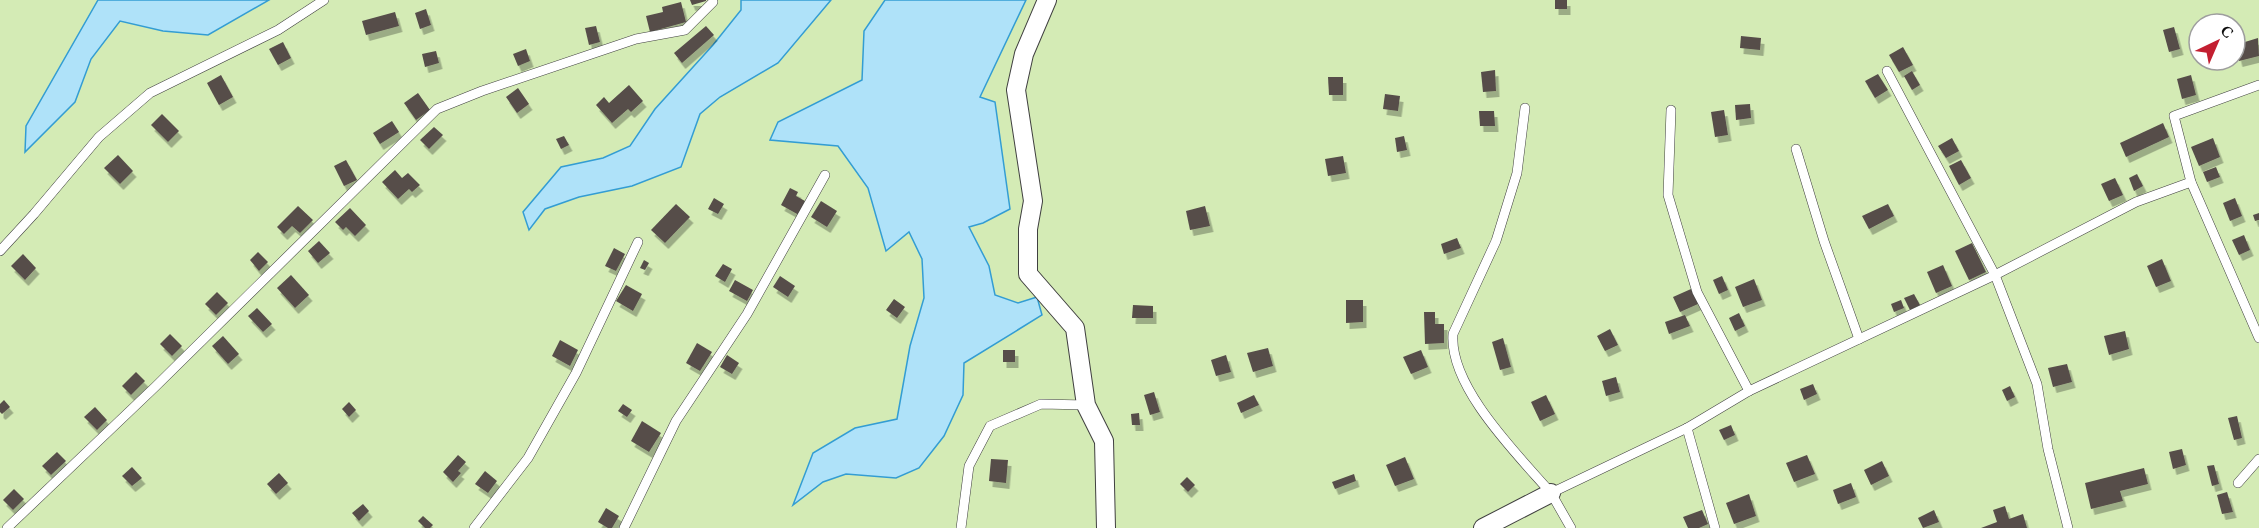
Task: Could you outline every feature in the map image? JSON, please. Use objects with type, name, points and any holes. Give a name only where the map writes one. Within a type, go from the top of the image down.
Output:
[{"type":"street","points":[[1047,0],[1024,54],[1016,90],[1033,201],[1028,229],[1028,274],[1075,328],[1086,405],[1104,441],[1106,528]]},
{"type":"street","points":[[1483,528],[1551,493]]},
{"type":"lane","points":[[0,251],[99,137],[150,93],[278,30],[324,0]]},
{"type":"lane","points":[[7,528],[155,387],[437,109],[482,91],[636,39],[685,30],[713,2]]},
{"type":"lane","points":[[1887,71],[1995,275],[2037,384],[2048,449],[2068,528]]},
{"type":"lane","points":[[2259,85],[2174,116],[2191,182],[2259,338]]},
{"type":"lane","points":[[1525,108],[1517,173],[1496,241],[1453,334],[1452,345],[1463,378],[1492,427],[1551,493],[1571,528]]},
{"type":"lane","points":[[1671,110],[1668,195],[1697,292],[1749,391]]},
{"type":"lane","points":[[1796,149],[1824,241],[1859,339]]},
{"type":"lane","points":[[624,528],[676,421],[747,314],[825,175]]},
{"type":"lane","points":[[1551,493],[1687,428],[1749,391],[1995,275],[2136,202],[2191,182]]},
{"type":"lane","points":[[474,528],[528,458],[576,373],[638,242]]},
{"type":"lane","points":[[961,528],[969,466],[990,426],[1041,404],[1086,405]]},
{"type":"lane","points":[[1687,428],[1716,528]]},
{"type":"lane","points":[[2238,483],[2259,459]]},
{"type":"green space","points":[[0,0],[2259,0],[2259,528],[0,528]]},
{"type":"water","points":[[98,0],[269,0],[208,35],[163,31],[120,21],[91,59],[75,102],[25,152],[26,126]]},
{"type":"water","points":[[741,0],[831,0],[778,63],[720,97],[700,114],[681,167],[632,186],[579,197],[545,209],[529,230],[523,212],[561,167],[603,158],[630,146],[655,109],[713,45],[741,10]]},
{"type":"water","points":[[885,0],[1026,0],[980,97],[995,102],[1010,209],[983,223],[969,227],[989,266],[995,295],[1018,303],[1037,297],[1042,315],[964,363],[963,395],[944,436],[919,468],[896,478],[846,474],[823,482],[793,505],[813,453],[855,428],[897,419],[910,346],[924,298],[922,259],[909,232],[886,251],[868,188],[838,146],[770,140],[778,122],[862,80],[864,31]]},
{"type":"building","points":[[690,0],[706,0],[706,1],[692,5]]},
{"type":"building","points":[[1555,0],[1567,0],[1567,9],[1555,9]]},
{"type":"building","points":[[681,2],[686,22],[650,32],[646,16],[663,12],[662,7]]},
{"type":"building","points":[[426,9],[431,25],[420,29],[415,13]]},
{"type":"building","points":[[395,12],[399,26],[366,35],[362,21]]},
{"type":"building","points":[[596,26],[600,42],[589,45],[585,28]]},
{"type":"building","points":[[706,26],[714,35],[682,63],[674,53]]},
{"type":"building","points":[[2174,27],[2180,49],[2169,52],[2163,30]]},
{"type":"building","points":[[1741,36],[1761,38],[1760,50],[1740,48]]},
{"type":"building","points":[[2258,38],[2259,56],[2247,59],[2247,41]]},
{"type":"building","points":[[283,42],[291,58],[278,65],[269,49]]},
{"type":"building","points":[[1903,47],[1913,65],[1899,72],[1889,55]]},
{"type":"building","points":[[526,49],[530,61],[518,66],[513,54]]},
{"type":"building","points":[[436,51],[439,63],[425,67],[422,54]]},
{"type":"building","points":[[1495,70],[1496,91],[1483,92],[1481,72]]},
{"type":"building","points":[[1912,71],[1920,85],[1912,90],[1904,76]]},
{"type":"building","points":[[1878,74],[1888,90],[1875,98],[1865,81]]},
{"type":"building","points":[[221,75],[233,97],[219,105],[207,83]]},
{"type":"building","points":[[2191,75],[2196,95],[2182,99],[2177,79]]},
{"type":"building","points":[[1328,77],[1343,77],[1343,95],[1329,95]]},
{"type":"building","points":[[629,85],[643,101],[631,112],[628,109],[612,123],[596,105],[604,97],[609,103]]},
{"type":"building","points":[[518,88],[529,104],[517,113],[506,97]]},
{"type":"building","points":[[418,93],[430,110],[416,120],[404,103]]},
{"type":"building","points":[[1385,94],[1400,96],[1398,111],[1383,109]]},
{"type":"building","points":[[1750,104],[1751,118],[1736,120],[1735,105]]},
{"type":"building","points":[[1724,110],[1728,135],[1715,137],[1711,112]]},
{"type":"building","points":[[1479,111],[1494,111],[1495,126],[1480,126]]},
{"type":"building","points":[[162,114],[179,131],[168,142],[151,125]]},
{"type":"building","points":[[392,121],[399,132],[380,144],[373,133]]},
{"type":"building","points":[[2163,123],[2169,137],[2126,157],[2120,143]]},
{"type":"building","points":[[434,127],[443,135],[429,149],[420,140]]},
{"type":"building","points":[[564,136],[569,145],[561,149],[556,139]]},
{"type":"building","points":[[1404,136],[1407,150],[1397,152],[1395,138]]},
{"type":"building","points":[[1952,138],[1959,151],[1946,158],[1938,146]]},
{"type":"building","points":[[2213,138],[2220,157],[2199,166],[2191,147]]},
{"type":"building","points":[[118,155],[133,171],[120,184],[104,168]]},
{"type":"building","points":[[1343,156],[1346,173],[1328,176],[1325,159]]},
{"type":"building","points":[[346,160],[357,180],[344,186],[334,166]]},
{"type":"building","points":[[1961,160],[1971,178],[1959,185],[1949,166]]},
{"type":"building","points":[[2216,167],[2220,177],[2207,182],[2203,172]]},
{"type":"building","points":[[395,170],[402,178],[408,173],[420,185],[412,192],[409,189],[398,199],[382,182]]},
{"type":"building","points":[[2137,174],[2143,186],[2134,191],[2129,178]]},
{"type":"building","points":[[2115,178],[2123,195],[2109,201],[2101,184]]},
{"type":"building","points":[[790,188],[798,192],[796,196],[805,201],[799,215],[781,205]]},
{"type":"building","points":[[714,198],[724,204],[718,214],[708,209]]},
{"type":"building","points":[[2235,198],[2242,216],[2230,221],[2223,203]]},
{"type":"building","points":[[821,201],[837,211],[827,227],[811,217]]},
{"type":"building","points":[[676,204],[690,217],[665,243],[651,230]]},
{"type":"building","points":[[1888,204],[1894,216],[1869,229],[1862,216]]},
{"type":"building","points":[[298,206],[313,220],[300,233],[292,226],[284,234],[277,227]]},
{"type":"building","points":[[1205,206],[1210,226],[1190,230],[1186,211]]},
{"type":"building","points":[[350,208],[366,225],[355,236],[346,227],[343,230],[335,222]]},
{"type":"building","points":[[2259,213],[2259,220],[2255,221],[2253,215]]},
{"type":"building","points":[[2244,235],[2250,250],[2239,255],[2232,240]]},
{"type":"building","points":[[1457,238],[1461,248],[1444,254],[1441,244]]},
{"type":"building","points":[[319,241],[330,253],[318,263],[308,251]]},
{"type":"building","points":[[1972,243],[1986,272],[1969,280],[1955,251]]},
{"type":"building","points":[[614,248],[625,254],[616,271],[605,266]]},
{"type":"building","points":[[258,252],[268,262],[259,271],[250,260]]},
{"type":"building","points":[[23,254],[36,268],[25,280],[11,266]]},
{"type":"building","points":[[2162,259],[2171,281],[2156,287],[2147,266]]},
{"type":"building","points":[[644,260],[649,263],[645,270],[640,268]]},
{"type":"building","points":[[723,264],[732,269],[725,282],[715,276]]},
{"type":"building","points":[[1943,265],[1952,286],[1936,293],[1927,272]]},
{"type":"building","points":[[291,275],[309,295],[295,308],[277,288]]},
{"type":"building","points":[[780,276],[795,286],[788,297],[773,287]]},
{"type":"building","points":[[1722,276],[1728,290],[1719,294],[1713,280]]},
{"type":"building","points":[[1754,279],[1762,300],[1743,307],[1735,287]]},
{"type":"building","points":[[735,280],[753,290],[747,301],[729,291]]},
{"type":"building","points":[[626,285],[642,294],[633,311],[616,301]]},
{"type":"building","points":[[1691,289],[1698,304],[1680,312],[1673,297]]},
{"type":"building","points":[[217,292],[228,303],[216,315],[205,304]]},
{"type":"building","points":[[1914,294],[1920,305],[1910,310],[1904,298]]},
{"type":"building","points":[[894,299],[905,307],[897,318],[886,310]]},
{"type":"building","points":[[1346,300],[1363,300],[1363,322],[1346,323]]},
{"type":"building","points":[[1901,300],[1904,308],[1894,312],[1891,304]]},
{"type":"building","points":[[1133,305],[1153,306],[1153,318],[1132,318]]},
{"type":"building","points":[[257,308],[272,324],[263,332],[248,316]]},
{"type":"building","points":[[1424,312],[1435,312],[1435,324],[1444,324],[1444,343],[1425,344]]},
{"type":"building","points":[[1739,313],[1745,326],[1735,331],[1729,318]]},
{"type":"building","points":[[1685,315],[1690,326],[1669,334],[1665,322]]},
{"type":"building","points":[[1610,329],[1618,345],[1605,351],[1597,336]]},
{"type":"building","points":[[2125,331],[2129,349],[2109,355],[2104,336]]},
{"type":"building","points":[[170,334],[182,346],[172,356],[160,344]]},
{"type":"building","points":[[223,336],[239,354],[228,364],[212,346]]},
{"type":"building","points":[[1503,338],[1511,367],[1500,370],[1492,342]]},
{"type":"building","points":[[560,340],[578,350],[570,366],[552,356]]},
{"type":"building","points":[[697,343],[712,352],[700,371],[686,363]]},
{"type":"building","points":[[1268,348],[1273,366],[1253,372],[1247,353]]},
{"type":"building","points":[[1003,350],[1015,350],[1015,362],[1003,362]]},
{"type":"building","points":[[1421,350],[1428,367],[1411,374],[1403,357]]},
{"type":"building","points":[[727,355],[739,363],[732,374],[720,367]]},
{"type":"building","points":[[1226,355],[1231,372],[1216,376],[1211,360]]},
{"type":"building","points":[[2067,364],[2072,382],[2053,387],[2048,368]]},
{"type":"building","points":[[136,372],[145,381],[131,395],[122,386]]},
{"type":"building","points":[[1616,377],[1620,392],[1606,396],[1602,381]]},
{"type":"building","points":[[1813,384],[1817,394],[1804,400],[1800,389]]},
{"type":"building","points":[[2010,386],[2015,397],[2007,401],[2002,390]]},
{"type":"building","points":[[1154,392],[1160,412],[1150,415],[1144,395]]},
{"type":"building","points":[[1254,395],[1259,405],[1241,413],[1237,403]]},
{"type":"building","points":[[1546,395],[1555,414],[1540,421],[1531,402]]},
{"type":"building","points":[[4,400],[10,407],[2,414],[0,404]]},
{"type":"building","points":[[349,402],[356,410],[349,417],[342,409]]},
{"type":"building","points":[[623,404],[632,410],[627,417],[618,411]]},
{"type":"building","points":[[95,407],[107,420],[97,430],[84,417]]},
{"type":"building","points":[[1139,413],[1140,425],[1132,425],[1131,414]]},
{"type":"building","points":[[2237,416],[2242,438],[2234,440],[2228,418]]},
{"type":"building","points":[[642,421],[661,433],[649,452],[631,441]]},
{"type":"building","points":[[1731,425],[1735,435],[1724,440],[1719,430]]},
{"type":"building","points":[[2182,449],[2186,465],[2173,469],[2169,452]]},
{"type":"building","points":[[57,452],[66,461],[51,475],[42,466]]},
{"type":"building","points":[[458,455],[466,462],[458,471],[461,473],[453,482],[443,472]]},
{"type":"building","points":[[1807,455],[1815,474],[1794,482],[1786,463]]},
{"type":"building","points":[[1405,457],[1414,479],[1395,486],[1386,465]]},
{"type":"building","points":[[991,459],[1008,460],[1006,483],[989,481]]},
{"type":"building","points":[[1882,461],[1889,476],[1871,485],[1864,470]]},
{"type":"building","points":[[2214,465],[2219,484],[2212,486],[2207,466]]},
{"type":"building","points":[[132,467],[142,478],[132,486],[122,476]]},
{"type":"building","points":[[2144,468],[2148,484],[2120,491],[2123,501],[2091,509],[2085,483]]},
{"type":"building","points":[[485,471],[497,481],[488,493],[475,484]]},
{"type":"building","points":[[279,473],[288,483],[276,494],[267,484]]},
{"type":"building","points":[[1354,474],[1356,481],[1335,489],[1332,482]]},
{"type":"building","points":[[1187,477],[1195,485],[1188,492],[1180,484]]},
{"type":"building","points":[[1851,483],[1856,497],[1838,504],[1833,490]]},
{"type":"building","points":[[14,489],[24,499],[13,510],[3,500]]},
{"type":"building","points":[[2227,492],[2233,512],[2222,514],[2217,495]]},
{"type":"building","points":[[1749,494],[1756,516],[1734,524],[1726,503]]},
{"type":"building","points":[[363,504],[369,511],[359,521],[352,513]]},
{"type":"building","points":[[2005,506],[2009,519],[2023,514],[2027,528],[1981,528],[1997,522],[1993,510]]},
{"type":"building","points":[[606,508],[619,516],[612,528],[598,522]]},
{"type":"building","points":[[1702,510],[1708,524],[1699,528],[1688,528],[1683,517]]},
{"type":"building","points":[[1934,510],[1939,522],[1923,528],[1918,518]]},
{"type":"building","points":[[423,516],[433,525],[430,528],[425,528],[418,521]]}]
